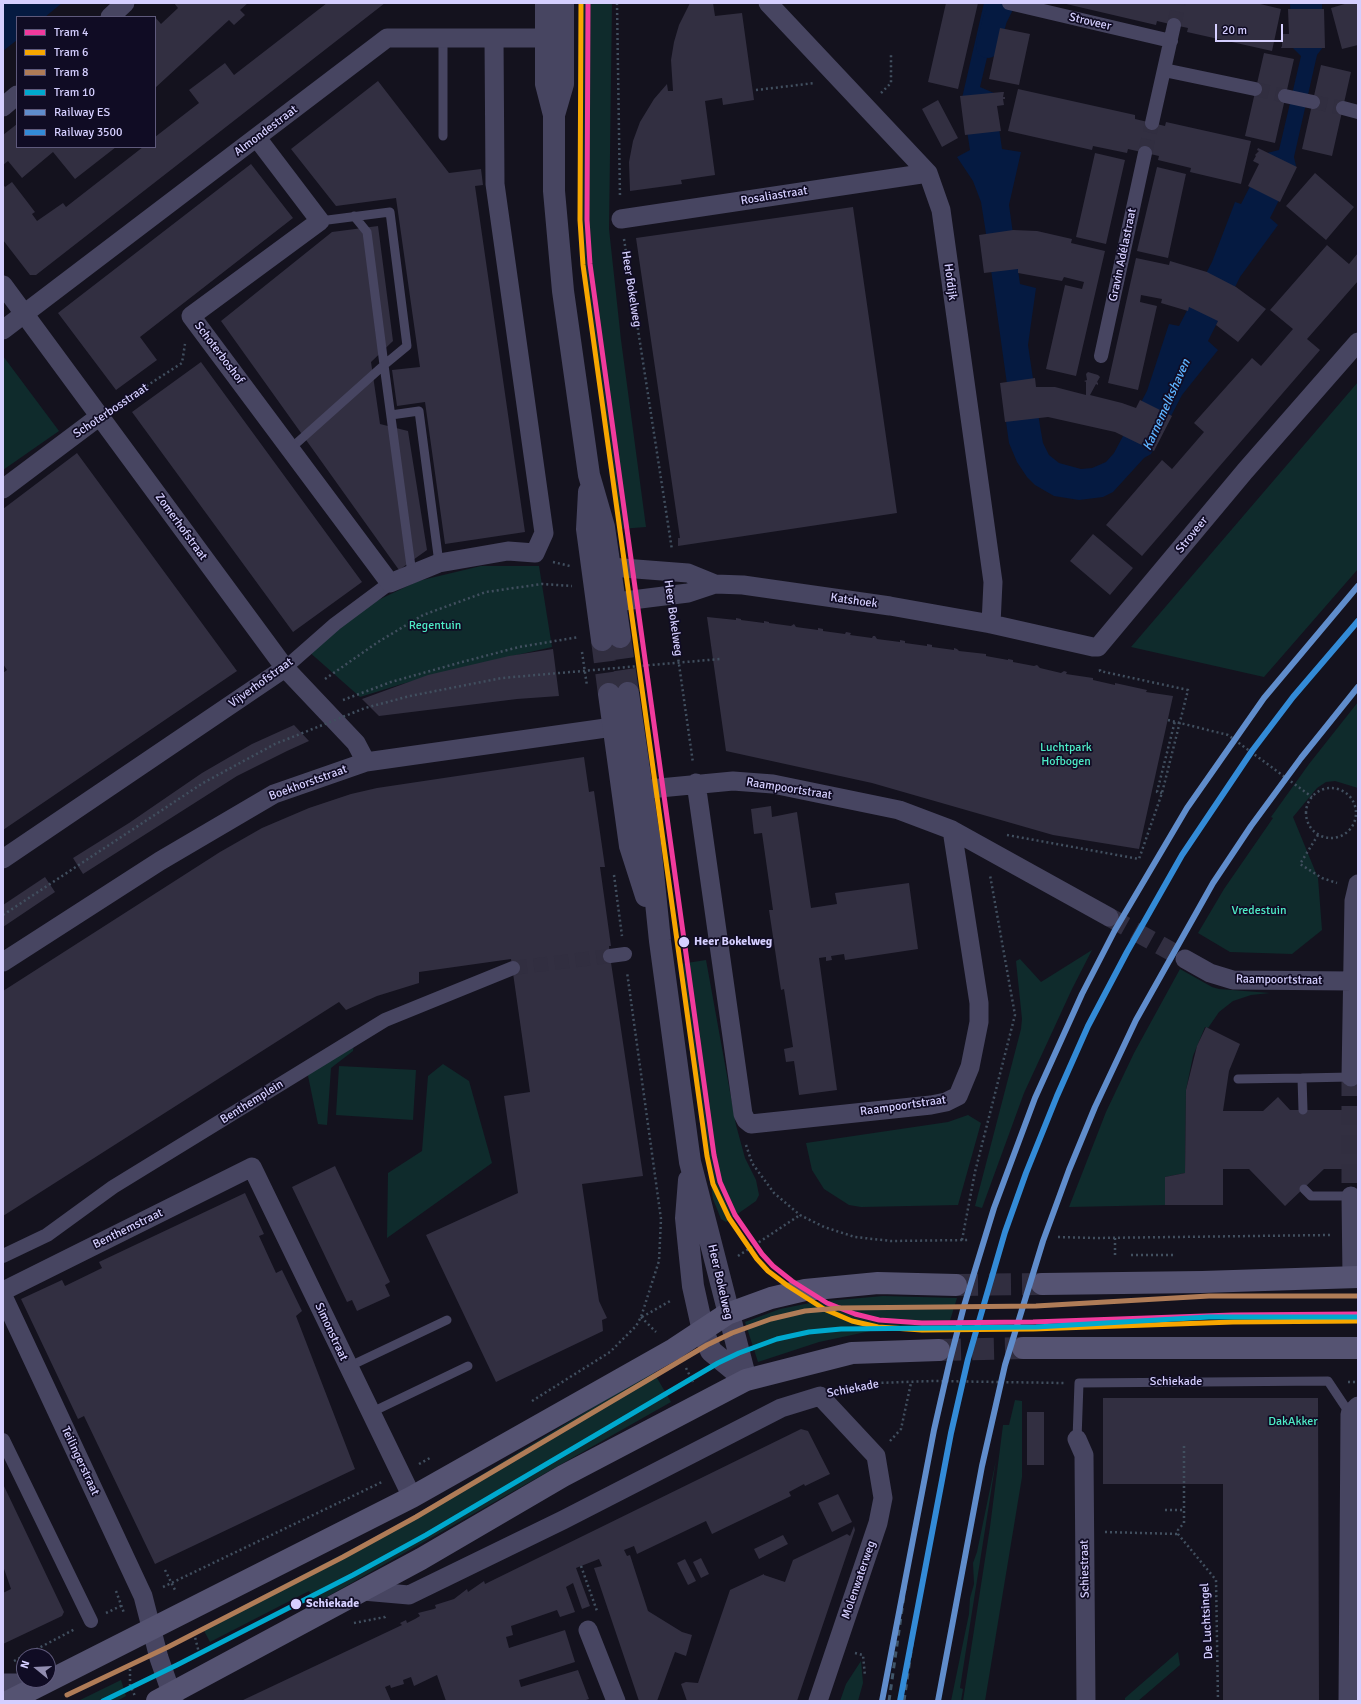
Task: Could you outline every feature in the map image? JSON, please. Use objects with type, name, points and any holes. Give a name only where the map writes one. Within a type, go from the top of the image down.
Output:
[{"type":"main road","points":[[1042,1284],[1202,1282],[1355,1277]]},
{"type":"main road","points":[[56,1676],[412,1497],[674,1349],[728,1314],[771,1298],[805,1290],[878,1283],[956,1284]]},
{"type":"main road","points":[[1023,1348],[1358,1348]]},
{"type":"main road","points":[[168,1698],[363,1591],[563,1476],[746,1380],[852,1353],[939,1350]]},
{"type":"main road","points":[[9,1701],[34,1688]]},
{"type":"street","points":[[111,16],[125,3]]},
{"type":"street","points":[[546,3],[563,84],[554,115],[554,191],[563,291],[589,475],[604,527],[601,569],[611,639]]},
{"type":"street","points":[[554,38],[563,3]]},
{"type":"street","name":"Hofdijk","points":[[768,3],[928,173],[941,210],[993,582],[991,624]]},
{"type":"street","name":"Stroveer","points":[[1010,3],[1171,41]]},
{"type":"street","points":[[1152,123],[1174,25]]},
{"type":"street","name":"Almondestraat","points":[[3,330],[387,38],[554,38]]},
{"type":"street","name":"Vijverhofstraat","points":[[3,859],[285,668],[334,624],[390,583],[439,563],[508,551],[535,553],[544,533],[495,184],[494,38]]},
{"type":"street","points":[[1164,70],[1255,90]]},
{"type":"street","points":[[3,107],[16,96]]},
{"type":"street","points":[[1285,96],[1313,102]]},
{"type":"street","points":[[1343,108],[1358,112]]},
{"type":"street","points":[[257,138],[320,221]]},
{"type":"street","name":"Gravin Adélastraat","points":[[1101,356],[1146,153]]},
{"type":"street","name":"Rosaliastraat","points":[[620,219],[928,173]]},
{"type":"street","name":"Schoterboshof","points":[[320,221],[191,316],[390,583]]},
{"type":"street","name":"Zomerhofstraat","points":[[3,285],[285,668],[356,743],[366,762]]},
{"type":"street","name":"Stroveer","points":[[1098,647],[1245,471],[1358,342]]},
{"type":"street","name":"Schoterbosstraat","points":[[3,489],[100,416]]},
{"type":"street","name":"Katshoek","points":[[601,569],[688,573],[715,584],[743,585],[890,606],[991,624]]},
{"type":"street","name":"Katshoek","points":[[606,604],[688,593],[715,584]]},
{"type":"street","points":[[991,624],[1098,647]]},
{"type":"street","name":"Heer Bokelweg","points":[[619,694],[632,791],[650,844],[660,941],[690,1162],[746,1380]]},
{"type":"street","name":"Boekhorststraat","points":[[3,962],[160,861],[274,794],[366,762],[623,725]]},
{"type":"street","name":"Raampoortstraat","points":[[632,791],[696,783],[733,781],[773,784],[899,810],[952,830],[1109,917]]},
{"type":"street","points":[[696,783],[743,1114],[746,1120]]},
{"type":"street","name":"Raampoortstraat","points":[[746,1120],[751,1124],[931,1105],[946,1102],[958,1096],[970,1067],[978,1022],[979,1003],[952,830]]},
{"type":"street","points":[[1351,1077],[1354,901],[1358,884]]},
{"type":"street","points":[[610,956],[625,954]]},
{"type":"street","name":"Raampoortstraat","points":[[1185,959],[1215,975],[1233,980],[1353,981]]},
{"type":"street","name":"Benthemplein","points":[[3,1256],[47,1235],[113,1187],[385,1020],[513,968]]},
{"type":"street","name":"Heer Bokelweg","points":[[690,1162],[686,1218],[693,1286],[703,1331],[711,1351],[746,1380]]},
{"type":"street","name":"Benthemstraat","points":[[3,1291],[252,1167]]},
{"type":"street","name":"Simonstraat","points":[[252,1167],[412,1497]]},
{"type":"street","points":[[1351,1196],[1355,1277]]},
{"type":"street","name":"Teilingerstraat","points":[[3,1296],[143,1596],[151,1628]]},
{"type":"street","points":[[820,1396],[840,1420],[876,1456]]},
{"type":"street","name":"Schiekade","points":[[409,1595],[562,1520],[781,1408],[820,1396]]},
{"type":"street","points":[[1348,1701],[1354,1410]]},
{"type":"street","name":"Schiestraat","points":[[1077,1439],[1084,1455],[1086,1701]]},
{"type":"street","points":[[3,1440],[91,1621]]},
{"type":"street","name":"Molenwaterweg","points":[[818,1701],[880,1516],[883,1498],[876,1456]]},
{"type":"street","points":[[363,1591],[409,1595]]},
{"type":"street","points":[[151,1628],[168,1698]]},
{"type":"street","points":[[588,1630],[616,1701]]},
{"type":"street","points":[[3,1683],[16,1683]]},
{"type":"lane","points":[[442,136],[443,38]]},
{"type":"lane","points":[[290,449],[406,346],[390,212],[320,221]]},
{"type":"lane","points":[[354,216],[367,232],[412,574]]},
{"type":"lane","points":[[391,414],[419,411],[439,563]]},
{"type":"lane","points":[[1238,1079],[1351,1077]]},
{"type":"lane","points":[[1302,1078],[1302,1110]]},
{"type":"lane","points":[[1304,1189],[1311,1196],[1351,1196]]},
{"type":"lane","points":[[348,1367],[447,1320]]},
{"type":"lane","points":[[370,1413],[468,1366]]},
{"type":"lane","name":"Schiekade","points":[[1079,1383],[1328,1381],[1354,1410]]},
{"type":"lane","points":[[1077,1439],[1079,1383]]},
{"type":"path","name":"Heer Bokelweg","points":[[617,3],[620,219],[676,572]]},
{"type":"path","points":[[885,89],[892,83],[891,54]]},
{"type":"path","points":[[756,90],[839,79]]},
{"type":"path","name":"Schoterbosstraat","points":[[100,416],[182,363],[191,316]]},
{"type":"path","points":[[306,690],[378,642],[423,615],[486,592],[542,584],[573,586]]},
{"type":"path","name":"Heer Bokelweg","points":[[669,595],[696,783]]},
{"type":"path","points":[[323,708],[391,682],[519,647],[580,637]]},
{"type":"path","points":[[1006,835],[1139,859],[1162,793],[1188,690],[1100,671],[1098,647]]},
{"type":"path","points":[[3,915],[210,780],[275,744],[365,708],[410,696],[502,678],[720,659]]},
{"type":"path","points":[[1168,720],[1228,735],[1312,797]]},
{"type":"path","points":[[1162,793],[1157,792],[1174,721]]},
{"type":"path","points":[[1323,789],[1338,789],[1350,797],[1356,812],[1352,828],[1338,837],[1330,838],[1318,835],[1310,827],[1307,820],[1306,808],[1312,797],[1323,789]]},
{"type":"path","points":[[1318,835],[1300,864],[1322,878]]},
{"type":"path","points":[[613,869],[661,1219],[659,1261],[654,1281],[641,1317],[674,1349],[704,1402]]},
{"type":"path","points":[[746,1120],[745,1136],[747,1151],[752,1163],[774,1193],[800,1215],[824,1228],[854,1237],[891,1241],[969,1240]]},
{"type":"path","points":[[1058,1237],[1115,1238],[1352,1235]]},
{"type":"path","points":[[1115,1238],[1115,1256]]},
{"type":"path","points":[[1131,1255],[1176,1255]]},
{"type":"path","name":"Schiekade","points":[[820,1396],[846,1388],[877,1383],[911,1383],[932,1381],[1079,1383]]},
{"type":"path","points":[[876,1456],[901,1429],[911,1383]]},
{"type":"path","points":[[1085,1531],[1178,1534],[1178,1530],[1184,1523],[1184,1446]]},
{"type":"path","points":[[1165,1510],[1184,1510]]},
{"type":"path","name":"De Luchtsingel","points":[[1178,1534],[1216,1580],[1218,1701]]},
{"type":"path","points":[[581,1566],[598,1617],[588,1630]]},
{"type":"path","points":[[348,1626],[355,1622],[385,1617],[409,1595]]},
{"type":"path","points":[[10,1663],[91,1621]]},
{"type":"path","points":[[864,1661],[865,1676]]},
{"type":"green space","points":[[582,3],[612,3],[609,229],[621,340],[646,527],[620,529],[580,252],[578,171]]},
{"type":"green space","points":[[3,356],[59,431],[3,470]]},
{"type":"green space","points":[[1358,382],[1358,569],[1264,677],[1131,647]]},
{"type":"green space","name":"Regentuin","points":[[481,566],[539,566],[552,647],[402,684],[360,697],[307,650],[372,603],[418,581]]},
{"type":"green space","name":"Vredestuin","points":[[1358,702],[1358,788],[1335,781],[1326,782],[1317,788],[1293,817],[1318,878],[1322,930],[1292,954],[1230,952],[1198,933],[1224,889],[1273,818],[1271,817],[1309,764]]},
{"type":"green space","points":[[1092,950],[1072,989],[1024,1093],[982,1208],[975,1206],[1021,1029],[1022,1019],[1016,961],[1020,959],[1041,982]]},
{"type":"green space","points":[[706,960],[736,1125],[745,1158],[756,1180],[759,1195],[756,1201],[726,1222],[721,1219],[713,1199],[680,964]]},
{"type":"green space","points":[[1180,969],[1212,987],[1219,989],[1270,993],[1251,995],[1233,1001],[1219,1012],[1208,1028],[1205,1027],[1193,1056],[1186,1090],[1185,1173],[1165,1177],[1165,1205],[1069,1207],[1106,1112],[1134,1053]]},
{"type":"green space","points":[[354,1042],[353,1051],[331,1068],[327,1125],[318,1124],[307,1071]]},
{"type":"green space","points":[[443,1064],[469,1081],[492,1163],[387,1238],[388,1173],[422,1151],[428,1076]]},
{"type":"green space","points":[[339,1066],[416,1070],[413,1120],[336,1115]]},
{"type":"green space","points":[[968,1115],[981,1123],[958,1205],[861,1207],[849,1205],[824,1189],[812,1170],[806,1143],[948,1122]]},
{"type":"green space","points":[[883,1296],[957,1298],[948,1327],[880,1329],[819,1342],[758,1362],[745,1322],[780,1309],[815,1302]]},
{"type":"green space","points":[[653,1371],[671,1402],[316,1603],[309,1591],[210,1642],[202,1627],[400,1524]]},
{"type":"green space","points":[[1015,1400],[1022,1401],[1022,1477],[985,1701],[963,1701],[990,1527],[1003,1425],[1009,1425]]},
{"type":"green space","points":[[996,1460],[960,1688],[963,1689],[961,1701],[951,1701],[969,1614],[970,1598],[974,1584],[973,1563],[977,1552]]},
{"type":"green space","points":[[1178,1652],[1180,1665],[1138,1701],[1125,1701],[1125,1698]]},
{"type":"green space","points":[[861,1661],[863,1683],[858,1701],[840,1701],[846,1684]]},
{"type":"green space","points":[[121,1680],[126,1696],[117,1701],[78,1701]]},
{"type":"water","points":[[3,3],[62,3],[46,16],[16,16],[16,41],[3,51]]},
{"type":"water","points":[[984,3],[1000,3],[980,87],[994,93],[1002,149],[1021,152],[1009,205],[1020,284],[1036,288],[1028,345],[1043,443],[1049,455],[1059,463],[1081,469],[1092,468],[1106,462],[1114,453],[1147,391],[1169,324],[1179,326],[1212,262],[1235,202],[1241,204],[1267,153],[1279,150],[1301,56],[1292,47],[1290,3],[1322,3],[1323,47],[1317,55],[1294,157],[1296,166],[1270,218],[1278,225],[1240,277],[1208,341],[1218,350],[1182,395],[1151,454],[1144,458],[1113,492],[1103,497],[1079,500],[1054,496],[1035,485],[1027,477],[1017,462],[1009,443],[1001,386],[1007,384],[981,202],[973,181],[957,157],[970,150],[962,98]]},
{"type":"building","points":[[174,3],[248,3],[240,10],[245,15],[234,25],[229,20],[156,87],[156,18],[161,24],[178,8]]},
{"type":"building","points":[[327,3],[385,3],[36,275],[30,275],[3,240],[3,184],[5,187],[12,182],[35,212],[32,214],[37,221],[63,203],[66,207],[142,148],[156,148],[156,136],[199,103],[189,90],[225,63],[234,75]]},
{"type":"building","points":[[690,3],[713,3],[715,16],[742,13],[754,100],[723,105],[722,98],[705,101],[715,175],[681,180],[682,184],[630,191],[629,162],[633,141],[640,122],[654,99],[667,84],[668,91],[673,91],[671,60],[674,42],[679,25]]},
{"type":"building","points":[[946,3],[978,3],[958,89],[928,82]]},
{"type":"building","points":[[1062,3],[1256,3],[1281,9],[1272,51],[1187,32],[1188,28],[1157,21],[1156,25]]},
{"type":"building","points":[[1348,3],[1358,3],[1358,45],[1342,49],[1331,8]]},
{"type":"building","points":[[1288,9],[1324,9],[1325,48],[1281,48],[1282,42],[1280,42],[1282,34],[1289,34]]},
{"type":"building","points":[[1000,28],[1030,34],[1019,85],[989,79]]},
{"type":"building","points":[[1264,53],[1294,59],[1275,143],[1245,136]]},
{"type":"building","points":[[1321,65],[1351,72],[1332,156],[1302,149]]},
{"type":"building","points":[[378,81],[449,173],[481,169],[483,185],[475,186],[525,532],[445,544],[425,402],[397,406],[392,370],[420,367],[396,198],[336,206],[291,149]]},
{"type":"building","points":[[1018,89],[1135,115],[1135,119],[1165,126],[1166,122],[1251,141],[1241,184],[1190,172],[1191,168],[1158,160],[1159,156],[1128,149],[1127,153],[1093,146],[1092,150],[1008,131]]},
{"type":"building","points":[[1004,92],[1004,105],[997,106],[1001,131],[965,135],[960,96]]},
{"type":"building","points":[[938,100],[958,138],[942,147],[922,109]]},
{"type":"building","points":[[16,125],[16,148],[115,148],[75,179],[53,152],[22,178],[8,161],[3,165],[3,135]]},
{"type":"building","points":[[1258,148],[1297,167],[1280,202],[1248,186],[1259,164],[1253,161],[1256,156],[1255,155],[1259,151],[1257,150]]},
{"type":"building","points":[[1095,153],[1125,160],[1106,244],[1076,237]]},
{"type":"building","points":[[251,164],[293,218],[140,337],[157,360],[116,390],[58,313]]},
{"type":"building","points":[[1157,167],[1186,174],[1168,258],[1137,251]]},
{"type":"building","points":[[1315,173],[1354,207],[1326,240],[1286,206]]},
{"type":"building","points":[[853,207],[897,513],[678,546],[678,538],[680,538],[636,238]]},
{"type":"building","points":[[378,226],[393,341],[371,362],[380,424],[408,431],[427,550],[399,570],[221,321],[332,232]]},
{"type":"building","points":[[1013,230],[1037,231],[1072,239],[1071,243],[1105,251],[1076,376],[1046,369],[1065,285],[1082,289],[1084,282],[1064,277],[1062,281],[1018,273],[1018,269],[984,273],[979,235]]},
{"type":"building","points":[[1327,245],[1349,264],[1358,253],[1358,281],[1307,339],[1320,350],[1142,556],[1106,525],[1162,460],[1172,469],[1204,432],[1194,423],[1252,358],[1261,366],[1293,329],[1270,310]]},
{"type":"building","points":[[1136,258],[1169,265],[1170,261],[1207,272],[1236,287],[1266,309],[1238,342],[1216,325],[1218,321],[1189,307],[1188,311],[1161,303],[1162,299],[1141,295],[1140,302],[1157,306],[1138,390],[1108,383]]},
{"type":"building","points":[[201,362],[362,582],[293,632],[132,412]]},
{"type":"building","points":[[1088,372],[1100,377],[1097,382],[1098,385],[1096,384],[1090,395],[1136,408],[1140,400],[1172,416],[1154,451],[1115,432],[1048,417],[1005,422],[1000,383],[1035,378],[1036,387],[1055,387],[1086,395],[1086,382],[1084,381],[1087,380],[1086,374]]},
{"type":"building","points":[[77,453],[237,671],[3,830],[3,673],[7,670],[3,664],[3,509]]},
{"type":"building","points":[[1093,534],[1133,568],[1110,595],[1070,561]]},
{"type":"building","name":"Luchtpark Hofbogen","points":[[707,617],[736,620],[736,618],[764,623],[764,621],[791,626],[794,624],[796,627],[818,630],[818,628],[823,629],[823,631],[845,634],[846,632],[851,633],[850,635],[872,638],[875,636],[877,639],[900,642],[900,640],[905,641],[905,643],[927,646],[927,644],[932,645],[932,647],[954,650],[954,648],[959,651],[986,654],[986,656],[1013,660],[1013,662],[1034,666],[1037,665],[1040,668],[1061,673],[1064,671],[1067,672],[1066,674],[1093,678],[1093,680],[1115,685],[1115,683],[1147,690],[1146,692],[1173,696],[1139,849],[1053,835],[872,783],[726,751]]},
{"type":"building","points":[[553,649],[559,696],[517,699],[379,716],[362,699],[428,675],[509,656]]},
{"type":"building","points":[[294,725],[309,741],[237,776],[83,874],[73,858],[129,823],[202,773],[252,744]]},
{"type":"building","points":[[584,757],[589,792],[594,791],[605,867],[600,867],[611,946],[609,946],[610,956],[643,1176],[582,1184],[599,1301],[607,1318],[602,1320],[603,1331],[496,1382],[426,1235],[518,1193],[504,1096],[530,1092],[511,959],[419,972],[419,983],[377,996],[346,1010],[339,1002],[3,1216],[3,991],[220,852],[262,828],[309,808],[351,794],[377,788]]},
{"type":"building","points":[[771,806],[772,817],[797,812],[811,908],[837,904],[835,893],[909,883],[918,949],[845,960],[844,954],[831,956],[832,960],[826,961],[826,957],[819,958],[837,1090],[799,1095],[794,1061],[786,1062],[784,1049],[793,1047],[784,989],[781,990],[769,910],[773,910],[762,833],[754,834],[751,809]]},
{"type":"building","points":[[45,877],[55,892],[3,927],[3,905]]},
{"type":"building","points":[[1206,1027],[1240,1044],[1229,1071],[1223,1111],[1263,1111],[1278,1097],[1290,1110],[1358,1110],[1358,1169],[1324,1169],[1285,1206],[1249,1169],[1223,1169],[1223,1205],[1165,1205],[1165,1177],[1185,1173],[1186,1090],[1197,1046]]},
{"type":"building","points":[[335,1166],[390,1282],[385,1285],[390,1296],[357,1311],[352,1300],[347,1302],[292,1187]]},
{"type":"building","points":[[245,1193],[264,1234],[259,1236],[276,1273],[282,1270],[302,1311],[296,1316],[355,1469],[155,1564],[84,1416],[78,1419],[21,1299],[62,1280],[65,1286],[102,1268],[99,1262]]},
{"type":"building","points":[[1103,1398],[1318,1398],[1319,1701],[1223,1701],[1223,1484],[1103,1484]]},
{"type":"building","points":[[1027,1412],[1044,1412],[1044,1465],[1027,1465]]},
{"type":"building","points":[[801,1429],[808,1431],[830,1474],[805,1486],[804,1484],[789,1492],[791,1496],[712,1534],[706,1521],[637,1554],[634,1546],[624,1550],[627,1556],[630,1555],[648,1611],[682,1632],[692,1635],[686,1656],[675,1652],[657,1701],[639,1701],[594,1568],[602,1566],[599,1559],[576,1568],[590,1606],[582,1609],[573,1583],[566,1587],[575,1612],[560,1617],[557,1610],[511,1626],[513,1635],[506,1637],[509,1648],[565,1630],[575,1662],[519,1680],[521,1687],[578,1670],[589,1699],[583,1701],[446,1701],[437,1675],[414,1686],[411,1677],[403,1680],[404,1684],[391,1688],[390,1685],[385,1687],[391,1701],[241,1701],[402,1625],[400,1623],[406,1620],[407,1623],[420,1616],[418,1613],[434,1609],[436,1608],[435,1605],[454,1599],[467,1589],[468,1592],[484,1581],[485,1584]]},
{"type":"building","points":[[3,1484],[64,1612],[62,1616],[3,1644],[3,1593],[11,1589],[3,1566]]},
{"type":"building","points":[[838,1494],[852,1522],[832,1532],[818,1503]]},
{"type":"building","points":[[854,1526],[855,1530],[797,1701],[687,1701],[681,1684],[686,1682],[698,1683],[730,1590],[764,1574],[785,1582],[793,1560],[847,1534],[850,1536]]},
{"type":"building","points":[[783,1535],[788,1544],[759,1559],[754,1549]]},
{"type":"building","points":[[701,1558],[709,1574],[701,1578],[693,1562]]},
{"type":"building","points":[[685,1559],[696,1581],[688,1585],[677,1563]]},
{"type":"waterway","name":"Karnemelkshaven","points":[[988,46],[995,19],[1003,3]]},
{"type":"tunnel","points":[[1174,25],[1179,3]]},
{"type":"tunnel","points":[[1255,89],[1285,96]]},
{"type":"tunnel","points":[[1313,102],[1343,108]]},
{"type":"tunnel","points":[[1145,153],[1152,123]]},
{"type":"tunnel","points":[[620,637],[628,693]]},
{"type":"tunnel","points":[[602,640],[609,694]]},
{"type":"tunnel","points":[[1109,917],[1185,959]]},
{"type":"tunnel","points":[[513,968],[610,956]]},
{"type":"tunnel","points":[[1351,1077],[1351,1196]]},
{"type":"tunnel","points":[[956,1285],[1042,1284]]},
{"type":"tunnel","points":[[939,1350],[1023,1348]]},
{"type":"railway","points":[[889,1701],[909,1560]]},
{"type":"railway","points":[[904,1701],[918,1603]]},
{"type":"tram line","name":"6","points":[[581,3],[580,220],[583,265],[707,1156],[713,1184],[729,1218],[757,1259],[768,1271],[788,1286],[824,1309],[852,1321],[878,1327],[922,1330],[1033,1329],[1233,1322],[1358,1321]]},
{"type":"tram line","name":"4","points":[[588,3],[587,220],[590,264],[714,1155],[720,1182],[735,1215],[762,1254],[773,1266],[792,1281],[827,1303],[855,1314],[879,1320],[922,1323],[1033,1322],[1233,1315],[1358,1314]]},
{"type":"tram line","name":"8","points":[[67,1695],[168,1647],[343,1557],[416,1517],[707,1345],[732,1333],[771,1319],[805,1311],[840,1308],[1036,1306],[1209,1296],[1358,1296]]},
{"type":"tram line","name":"10","points":[[103,1701],[353,1575],[426,1535],[718,1363],[739,1353],[777,1339],[809,1332],[841,1329],[1036,1327],[1209,1317],[1358,1317]]},
{"type":"rail line","name":"ES","points":[[882,1701],[934,1430],[950,1360],[964,1306],[994,1208],[1035,1098],[1082,994],[1115,930],[1187,808],[1264,698],[1358,586]]},
{"type":"rail line","name":"3500","points":[[900,1701],[951,1433],[968,1359],[1005,1232],[1026,1173],[1057,1096],[1088,1026],[1127,952],[1182,855],[1252,751],[1293,697],[1358,621]]},
{"type":"rail line","name":"ES","points":[[938,1701],[982,1466],[1005,1365],[1043,1241],[1069,1170],[1095,1107],[1136,1020],[1213,883],[1251,826],[1301,758],[1358,687]]},
{"type":"place","name":"Heer Bokelweg","points":[[684,942]]},
{"type":"place","name":"Schiekade","points":[[296,1604]]},
{"type":"park label","name":"DakAkker","points":[[1293,1422]]}]
